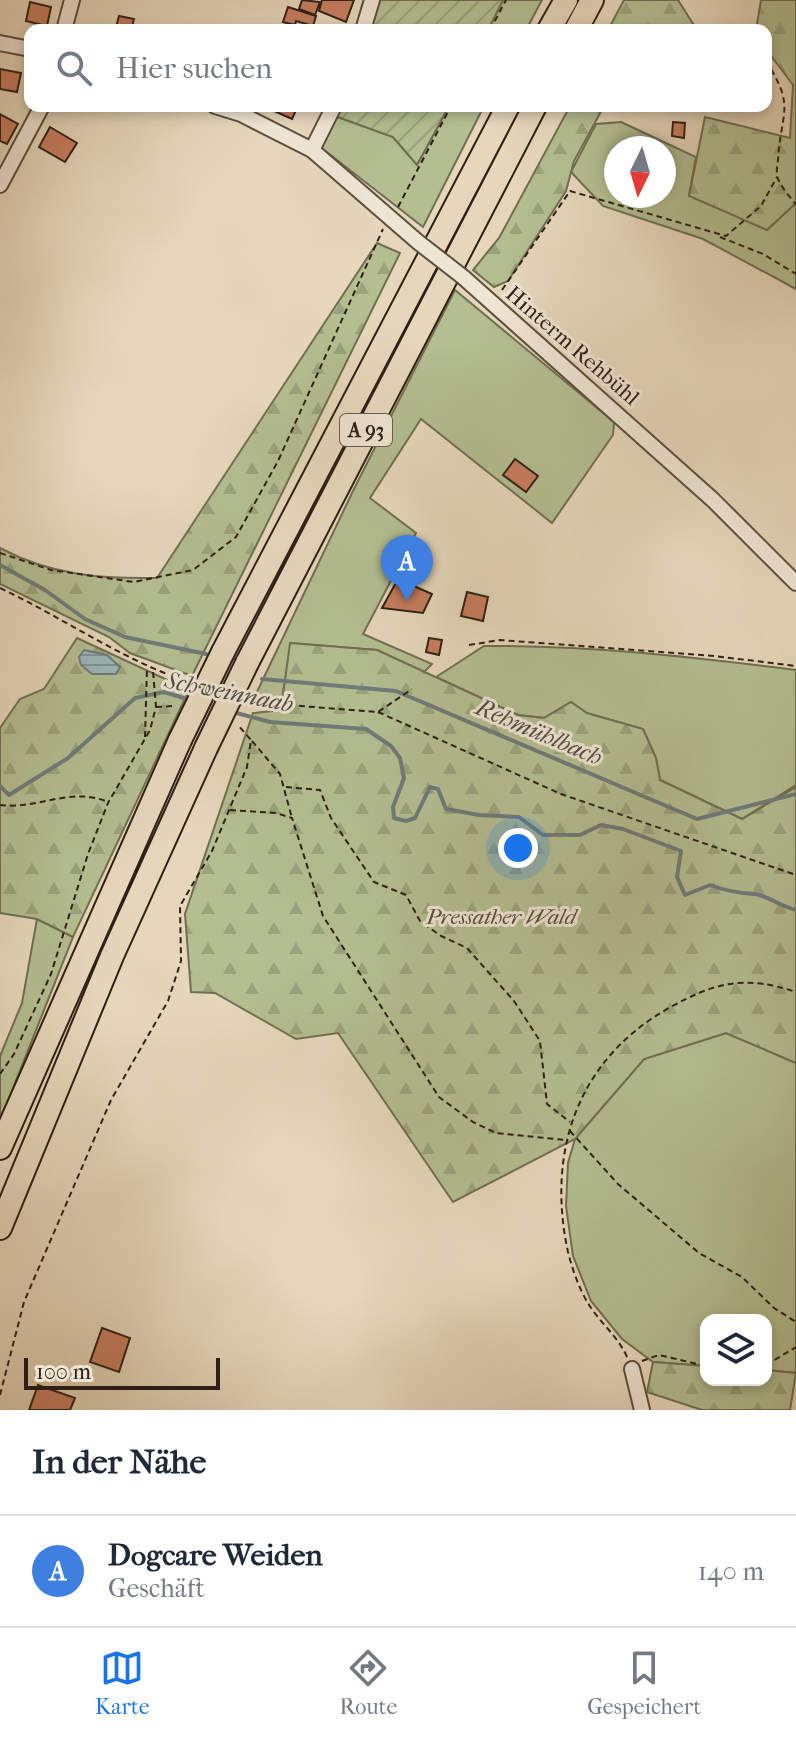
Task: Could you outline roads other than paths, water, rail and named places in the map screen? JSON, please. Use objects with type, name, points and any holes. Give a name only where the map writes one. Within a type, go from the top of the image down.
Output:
[{"type":"highway","points":[[552,24],[566,0]]},
{"type":"highway","points":[[579,24],[592,0]]},
{"type":"highway","name":"A 93","points":[[0,1148],[180,740],[505,112]]},
{"type":"highway","name":"A 93","points":[[0,1228],[112,956],[206,748],[532,112]]},
{"type":"street","points":[[66,24],[72,0]]},
{"type":"street","points":[[365,24],[372,0]]},
{"type":"street","points":[[0,43],[24,48]]},
{"type":"street","points":[[0,185],[39,112]]},
{"type":"street","name":"Hinterm Rehbühl","points":[[234,112],[312,150],[463,277],[713,500],[796,583]]},
{"type":"street","points":[[312,150],[331,112]]},
{"type":"street","points":[[632,1369],[642,1410]]},
{"type":"water","points":[[84,650],[107,655],[120,667],[116,674],[92,674],[81,665],[79,657]]},
{"type":"waterway","name":"Rehmühlbach","points":[[0,565],[45,590],[85,619],[125,637],[206,654]]},
{"type":"waterway","name":"Rehmühlbach","points":[[262,679],[396,691],[697,819],[796,794]]},
{"type":"waterway","name":"Schweinnaab","points":[[0,786],[9,795],[68,758],[135,698],[164,692],[190,700]]},
{"type":"waterway","name":"Schweinnaab","points":[[233,712],[270,722],[366,729],[391,746],[400,758],[404,778],[393,807],[394,818],[406,821],[415,818],[430,787],[438,789],[446,809],[519,817],[543,835],[580,835],[601,825],[623,829],[681,851],[677,877],[685,895],[710,885],[759,895],[796,910]]},
{"type":"place","name":"Dogcare Weiden","points":[[407,601]]},
{"type":"park label","name":"Pressather Wald","points":[[501,916]]}]
